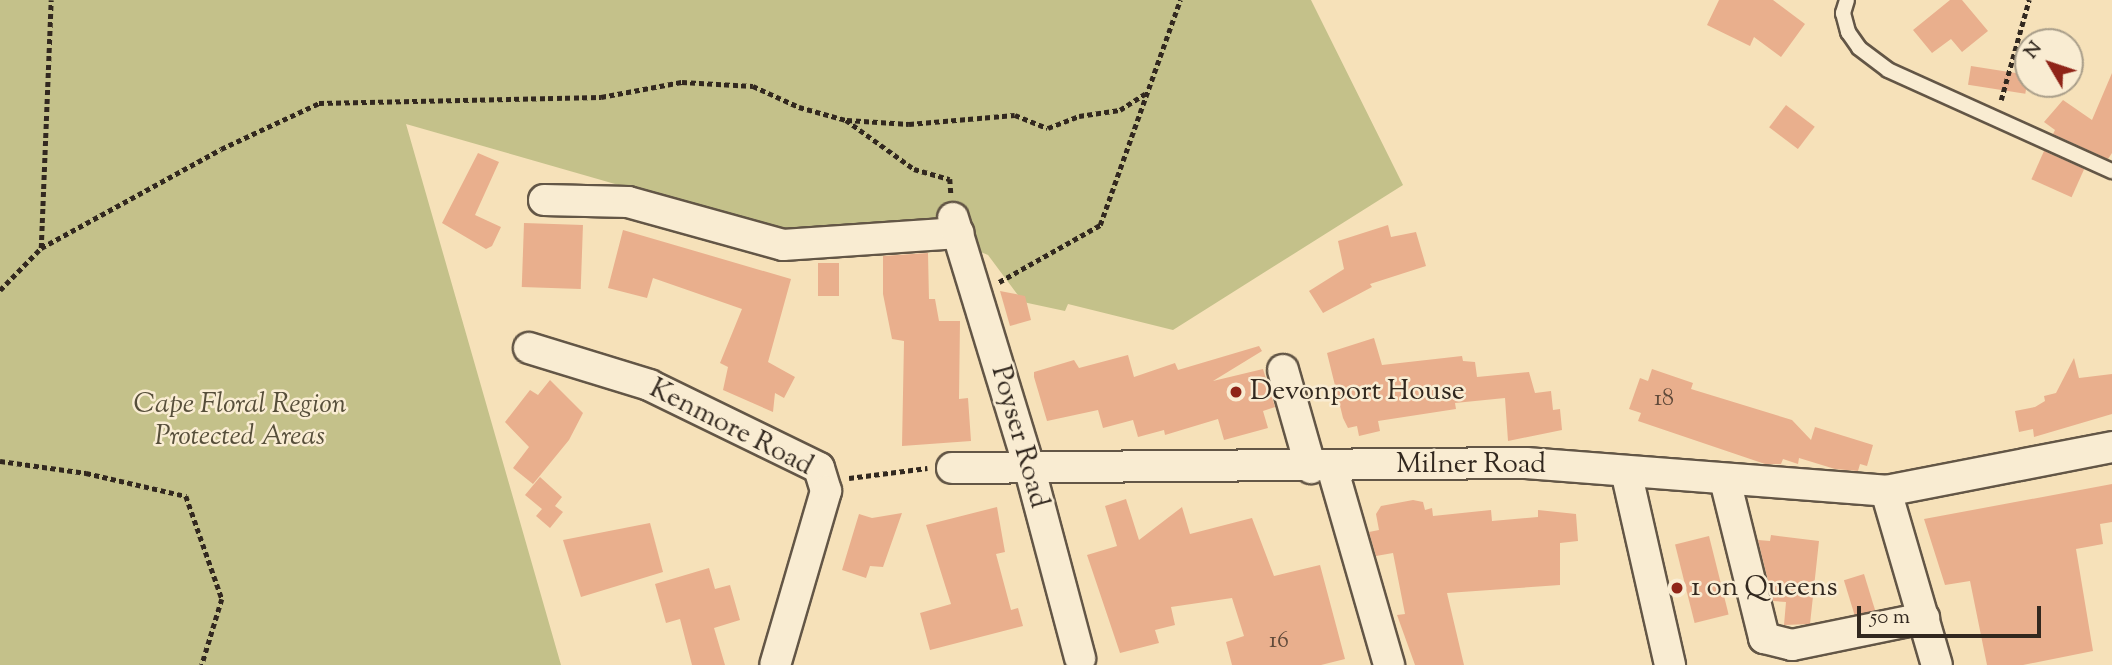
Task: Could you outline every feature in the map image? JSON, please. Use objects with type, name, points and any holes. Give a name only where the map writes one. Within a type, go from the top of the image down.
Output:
[{"type":"street","points":[[544,200],[628,202],[783,245],[956,225]]},
{"type":"street","name":"Poyser Road","points":[[956,225],[1030,470],[1080,658]]},
{"type":"street","name":"Kenmore Road","points":[[529,348],[649,386],[814,464],[826,482],[775,665]]},
{"type":"street","points":[[1283,370],[1322,468],[1389,665]]},
{"type":"street","name":"Milner Road","points":[[952,468],[1322,468],[1513,463],[1886,491],[2112,447]]},
{"type":"street","points":[[1626,471],[1670,665]]},
{"type":"street","points":[[1725,480],[1764,638],[1792,645],[1924,618]]},
{"type":"street","points":[[1886,491],[1937,665]]},
{"type":"lane","points":[[1847,0],[1843,13],[1859,48],[1888,70],[2112,171]]},
{"type":"path","points":[[41,248],[51,0]]},
{"type":"path","points":[[976,295],[1100,225],[1180,0]]},
{"type":"path","points":[[1997,117],[2029,0]]},
{"type":"path","points":[[0,290],[41,248],[221,149],[319,103],[601,97],[652,85],[718,81],[752,86],[799,107],[846,120],[909,124],[1015,115],[1048,128],[1079,116],[1120,110],[1146,93]]},
{"type":"path","points":[[846,120],[914,169],[950,179],[956,225]]},
{"type":"path","points":[[0,461],[86,473],[186,496],[222,599],[202,665]]},
{"type":"path","points":[[826,482],[909,468],[952,468]]},
{"type":"green space","name":"Cape Floral Region Protected Areas","points":[[0,0],[1311,0],[1403,185],[1173,330],[1068,304],[1065,311],[1023,302],[988,255],[933,232],[807,239],[406,124],[561,665],[0,665]]},
{"type":"building","points":[[1719,0],[1773,0],[1805,24],[1781,57],[1754,37],[1750,46],[1707,25]]},
{"type":"building","points":[[1950,0],[1962,0],[1988,31],[1962,52],[1951,39],[1932,53],[1913,30]]},
{"type":"building","points":[[1971,66],[2014,73],[2014,92],[1968,85]]},
{"type":"building","points":[[2112,73],[2112,153],[2108,159],[2053,134],[2055,130],[2044,122],[2063,100],[2092,120]]},
{"type":"building","points":[[1786,105],[1815,127],[1798,149],[1769,127]]},
{"type":"building","points":[[2044,151],[2084,169],[2072,197],[2031,179]]},
{"type":"building","points":[[478,153],[499,162],[475,215],[501,227],[492,246],[486,249],[442,223]]},
{"type":"building","points":[[524,223],[583,225],[581,289],[522,287]]},
{"type":"building","points":[[1388,225],[1391,237],[1416,232],[1426,266],[1370,284],[1372,287],[1323,313],[1309,291],[1344,269],[1338,241]]},
{"type":"building","points":[[623,230],[791,279],[768,362],[795,377],[784,398],[775,393],[773,412],[723,390],[728,367],[720,363],[742,309],[653,278],[647,298],[608,288]]},
{"type":"building","points":[[928,253],[929,299],[935,299],[939,321],[960,321],[959,399],[968,398],[971,441],[902,446],[904,341],[892,339],[883,294],[883,256]]},
{"type":"building","points":[[818,263],[839,263],[839,296],[818,296]]},
{"type":"building","points":[[1000,291],[1025,296],[1031,320],[1010,326]]},
{"type":"building","points":[[1374,338],[1382,365],[1462,356],[1463,361],[1475,362],[1477,377],[1529,372],[1535,393],[1551,391],[1553,410],[1560,409],[1562,430],[1508,441],[1505,398],[1455,403],[1456,409],[1378,421],[1380,431],[1359,436],[1357,426],[1348,428],[1343,418],[1327,353]]},
{"type":"building","points":[[1259,346],[1262,351],[1213,381],[1263,369],[1275,407],[1263,411],[1268,428],[1224,440],[1218,419],[1165,435],[1164,430],[1138,437],[1133,420],[1103,428],[1098,410],[1047,421],[1034,377],[1034,372],[1074,360],[1079,368],[1128,355],[1134,377],[1175,363],[1178,370]]},
{"type":"building","points":[[2074,358],[2079,378],[2112,374],[2112,414],[2034,437],[2033,429],[2019,432],[2015,411],[2035,407],[2045,401],[2044,396],[2056,393]]},
{"type":"building","points":[[1652,369],[1693,383],[1691,389],[1792,420],[1811,440],[1815,427],[1873,445],[1867,466],[1860,464],[1858,471],[1835,469],[1799,458],[1798,464],[1783,459],[1781,464],[1765,464],[1638,421],[1641,413],[1629,409],[1640,378],[1648,381]]},
{"type":"building","points":[[550,380],[583,413],[569,440],[533,484],[513,468],[529,447],[505,422],[530,390],[538,395]]},
{"type":"building","points":[[540,477],[562,497],[555,506],[563,512],[550,528],[536,516],[542,509],[525,495]]},
{"type":"building","points":[[2112,484],[2112,522],[2100,524],[2103,544],[2076,549],[2093,651],[2023,665],[1987,665],[1970,581],[1945,585],[1924,519]]},
{"type":"building","points":[[1126,499],[1139,540],[1182,507],[1190,534],[1252,518],[1274,576],[1320,565],[1345,659],[1321,665],[1232,665],[1226,642],[1244,636],[1232,598],[1171,607],[1175,625],[1155,630],[1159,643],[1120,653],[1087,555],[1117,546],[1105,506]]},
{"type":"building","points":[[1413,500],[1423,502],[1425,510],[1432,508],[1433,516],[1491,510],[1492,521],[1538,517],[1538,510],[1576,514],[1578,541],[1560,543],[1560,585],[1447,593],[1464,665],[1415,665],[1397,615],[1405,614],[1393,553],[1376,556],[1369,532],[1379,530],[1376,514],[1381,506]]},
{"type":"building","points":[[997,507],[1005,552],[996,554],[1011,610],[1018,608],[1023,626],[930,650],[920,613],[951,604],[926,525]]},
{"type":"building","points":[[902,513],[883,567],[870,566],[866,578],[842,570],[859,514],[872,518]]},
{"type":"building","points":[[650,523],[663,572],[581,597],[563,540]]},
{"type":"building","points":[[1771,535],[1819,541],[1810,624],[1784,625],[1786,602],[1773,601],[1758,540],[1770,541]]},
{"type":"building","points":[[1709,536],[1729,615],[1695,623],[1675,544]]},
{"type":"building","points":[[709,568],[715,589],[730,585],[740,620],[714,628],[725,665],[692,665],[680,619],[666,623],[655,584]]},
{"type":"building","points":[[1864,574],[1875,610],[1855,616],[1844,580]]},
{"type":"place","name":"Devonport House","points":[[1236,392]]},
{"type":"place","name":"1 on Queens","points":[[1677,588]]}]
